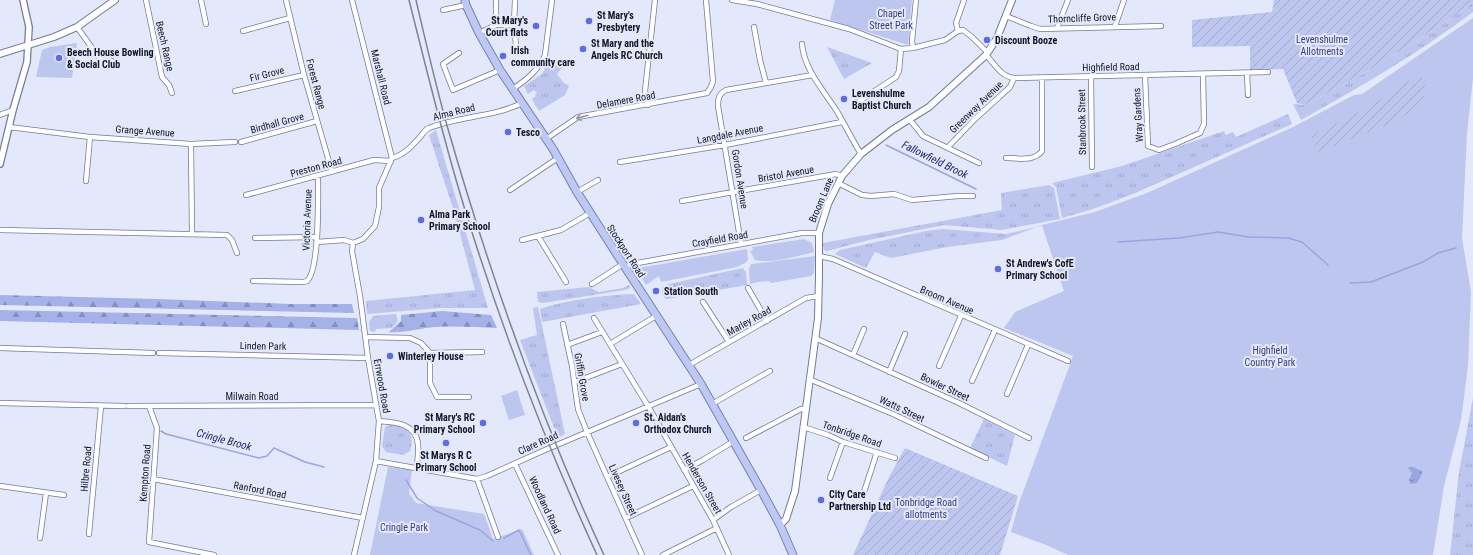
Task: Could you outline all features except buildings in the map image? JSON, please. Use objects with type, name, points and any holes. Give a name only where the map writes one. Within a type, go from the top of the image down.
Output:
[{"type":"highway","name":"Stockport Road","points":[[465,2],[479,33],[500,70],[546,139],[577,192],[647,302],[689,364],[762,490],[793,555]]},
{"type":"main road","points":[[0,54],[54,37],[77,27],[115,0]]},
{"type":"main road","name":"Broom Lane","points":[[780,526],[786,519],[793,499],[815,338],[819,296],[818,240],[828,204],[842,176],[861,154],[883,136],[934,104],[986,53],[997,38],[1012,0]]},
{"type":"street","points":[[0,161],[25,67],[29,28],[23,0]]},
{"type":"street","name":"Beech Range","points":[[146,0],[162,77],[169,85],[172,93]]},
{"type":"street","points":[[201,0],[206,24]]},
{"type":"street","name":"Forest Range","points":[[286,0],[304,75],[332,172]]},
{"type":"street","name":"Marshall Road","points":[[352,0],[392,159]]},
{"type":"street","points":[[496,0],[496,25]]},
{"type":"street","points":[[515,0],[514,26],[516,46]]},
{"type":"street","points":[[513,89],[531,75],[542,63],[545,55],[552,0]]},
{"type":"street","points":[[648,105],[645,91],[655,0]]},
{"type":"street","name":"Delamere Road","points":[[546,139],[578,118],[707,93],[713,81],[713,67],[706,0]]},
{"type":"street","points":[[732,0],[757,4],[849,29],[901,49],[913,48],[945,40],[958,31],[963,30],[986,53],[1004,75],[1009,78],[1014,78]]},
{"type":"street","points":[[913,48],[912,41],[916,0]]},
{"type":"street","points":[[958,31],[956,23],[964,0]]},
{"type":"street","points":[[1057,28],[1068,0]]},
{"type":"street","points":[[1114,26],[1124,0]]},
{"type":"street","points":[[443,10],[465,2]]},
{"type":"street","name":"Thorncliffe Grove","points":[[1006,16],[1040,29],[1161,26]]},
{"type":"street","points":[[243,30],[290,18]]},
{"type":"street","points":[[479,33],[496,25],[514,26]]},
{"type":"street","points":[[77,27],[100,59],[112,61]]},
{"type":"street","points":[[754,27],[766,82],[813,75]]},
{"type":"street","points":[[945,40],[947,46]]},
{"type":"street","points":[[802,44],[802,53],[813,75],[861,154]]},
{"type":"street","points":[[855,104],[896,77],[899,71],[901,49]]},
{"type":"street","points":[[459,53],[443,64],[453,90],[500,70]]},
{"type":"street","name":"Highfield Road","points":[[1014,78],[1268,72]]},
{"type":"street","points":[[1247,73],[1248,95]]},
{"type":"street","name":"Wray Gardens","points":[[1145,75],[1148,146],[1158,150],[1200,133],[1204,124],[1203,74]]},
{"type":"street","name":"Fir Grove","points":[[235,92],[304,75]]},
{"type":"street","name":"Stanbrook Street","points":[[1091,76],[1092,167]]},
{"type":"street","name":"Greenway Avenue","points":[[948,147],[975,119],[1010,87],[1014,78]]},
{"type":"street","points":[[1006,158],[1014,156],[1037,157],[1042,151],[1042,78]]},
{"type":"street","name":"Gordon Avenue","points":[[741,244],[718,101],[720,93],[726,90],[766,82]]},
{"type":"street","name":"Alma Road","points":[[392,159],[400,156],[415,143],[427,128],[511,108],[522,103]]},
{"type":"street","points":[[0,115],[13,110]]},
{"type":"street","points":[[910,120],[923,136],[979,163]]},
{"type":"street","name":"Birdhall Grove","points":[[191,144],[238,142],[317,121]]},
{"type":"street","name":"Langdale Avenue","points":[[620,162],[725,145],[842,122]]},
{"type":"street","name":"Grange Avenue","points":[[9,127],[90,137],[191,144]]},
{"type":"street","points":[[86,182],[90,137]]},
{"type":"street","points":[[191,144],[192,233]]},
{"type":"street","points":[[510,190],[558,158]]},
{"type":"street","points":[[255,238],[344,240],[353,243],[362,238],[375,226],[379,207],[379,188],[392,159]]},
{"type":"street","name":"Preston Road","points":[[246,195],[377,160],[392,159]]},
{"type":"street","name":"Bristol Avenue","points":[[682,202],[836,174],[842,176]]},
{"type":"street","name":"Victoria Avenue","points":[[253,281],[308,281],[312,276],[317,239],[318,176]]},
{"type":"street","points":[[577,192],[598,180]]},
{"type":"street","points":[[838,183],[857,193],[867,196],[894,194],[912,200],[973,196]]},
{"type":"street","points":[[956,189],[958,196]]},
{"type":"street","points":[[522,240],[561,230],[590,212]]},
{"type":"street","points":[[0,230],[192,233],[227,235],[232,240],[237,252]]},
{"type":"street","name":"Crayfield Road","points":[[592,284],[624,266],[632,264],[802,233],[819,232]]},
{"type":"street","points":[[538,236],[566,282]]},
{"type":"street","name":"Errwood Road","points":[[353,243],[352,251],[379,421],[376,461],[354,555]]},
{"type":"street","name":"Broom Avenue","points":[[819,259],[829,257],[1028,345],[1068,361]]},
{"type":"street","points":[[748,288],[767,321]]},
{"type":"street","name":"Marley Road","points":[[689,364],[806,298],[819,296]]},
{"type":"street","points":[[703,302],[729,342]]},
{"type":"street","points":[[610,344],[656,316]]},
{"type":"street","points":[[939,366],[962,316]]},
{"type":"street","name":"Henderson Street","points":[[594,318],[648,406],[713,520],[729,555]]},
{"type":"street","name":"Griffin Grove","points":[[563,324],[575,382],[578,408],[587,432]]},
{"type":"street","points":[[853,355],[864,329]]},
{"type":"street","points":[[972,381],[995,330]]},
{"type":"street","points":[[568,345],[602,332]]},
{"type":"street","points":[[888,372],[904,334]]},
{"type":"street","points":[[366,337],[410,338],[421,344],[430,353],[430,383],[437,397],[470,397]]},
{"type":"street","name":"Bowler Street","points":[[815,338],[1030,438]]},
{"type":"street","points":[[1007,394],[1028,345]]},
{"type":"street","name":"Linden Park","points":[[0,348],[368,358]]},
{"type":"street","points":[[430,353],[482,352]]},
{"type":"street","points":[[575,382],[622,364]]},
{"type":"street","points":[[712,404],[770,371]]},
{"type":"street","name":"Watts Street","points":[[809,378],[893,414],[986,458]]},
{"type":"street","name":"Clare Road","points":[[376,461],[477,479],[488,476],[700,384]]},
{"type":"street","name":"Milwain Road","points":[[0,403],[101,406],[376,404]]},
{"type":"street","name":"Hilbre Road","points":[[89,534],[101,406]]},
{"type":"street","name":"Kempton Road","points":[[150,406],[157,428],[149,542],[214,555]]},
{"type":"street","points":[[746,438],[801,408],[805,409]]},
{"type":"street","points":[[379,421],[401,423],[414,432],[418,444],[417,468]]},
{"type":"street","name":"Tonbridge Road","points":[[803,427],[828,435],[843,442],[895,458]]},
{"type":"street","name":"Livesey Street","points":[[587,432],[642,555]]},
{"type":"street","points":[[684,470],[734,441]]},
{"type":"street","points":[[830,478],[843,442]]},
{"type":"street","points":[[607,477],[671,447]]},
{"type":"street","points":[[862,495],[877,452]]},
{"type":"street","name":"Woodland Road","points":[[515,464],[558,555]]},
{"type":"street","name":"Ranford Road","points":[[153,479],[362,518]]},
{"type":"street","points":[[477,479],[498,537]]},
{"type":"street","points":[[0,486],[64,495]]},
{"type":"street","points":[[626,518],[693,486]]},
{"type":"street","points":[[713,520],[731,507],[762,490]]},
{"type":"street","points":[[40,538],[46,493]]},
{"type":"street","points":[[664,555],[717,528]]},
{"type":"green space","name":"Chapel Street Park","points":[[835,0],[912,0],[908,45],[830,20]]},
{"type":"green space","name":"Levenshulme Allotments","points":[[1274,0],[1473,0],[1473,2],[1461,12],[1375,67],[1305,105],[1297,103],[1283,69],[1250,70],[1250,46],[1192,47],[1192,20],[1272,12]]},
{"type":"green space","points":[[1473,2],[1473,12],[1432,42],[1301,120],[1293,104],[1305,105],[1375,67],[1461,12]]},
{"type":"green space","name":"Highfield Country Park","points":[[1473,18],[1473,78],[1467,133],[1462,238],[1471,292],[1468,366],[1461,420],[1444,486],[1433,555],[1068,555],[1011,532],[1019,503],[1073,356],[1004,328],[1015,312],[1064,291],[1042,225],[1095,212],[1147,193],[1293,127],[1354,95],[1362,94]]},
{"type":"green space","points":[[77,43],[72,78],[36,77],[42,50],[50,47]]},
{"type":"green space","points":[[827,47],[872,63],[844,79]]},
{"type":"green space","points":[[556,58],[564,65],[557,74],[563,82],[569,86],[565,95],[539,111],[532,99],[537,93],[534,90],[528,94],[524,86],[542,74],[548,63]]},
{"type":"green space","points":[[1420,74],[1427,90],[1420,106],[1390,124],[1318,152],[1311,136],[1367,108]]},
{"type":"green space","points":[[1288,114],[1292,124],[1133,194],[1093,209],[1062,218],[1056,187],[1052,183],[1122,166],[1224,131],[1226,135],[1233,132],[1236,137]]},
{"type":"green space","points":[[436,130],[488,308],[441,308],[367,314],[366,301],[475,290],[454,211],[429,135]]},
{"type":"green space","points":[[1049,185],[1054,188],[1060,219],[1002,230],[944,225],[869,240],[827,251],[824,250],[823,243],[1002,210],[1001,193]]},
{"type":"green space","points":[[1062,221],[1064,291],[1042,226]]},
{"type":"green space","points":[[1038,227],[1002,240],[947,247],[891,258],[875,252],[866,268],[835,254],[840,250],[926,231],[942,229],[1006,234]]},
{"type":"green space","points":[[804,239],[812,243],[814,252],[784,259],[761,261],[755,260],[750,251],[753,250],[752,247]]},
{"type":"green space","points":[[747,249],[748,260],[737,267],[661,282],[659,276],[646,285],[638,272],[639,268]]},
{"type":"green space","points":[[815,256],[814,273],[811,276],[771,283],[769,281],[750,284],[749,269],[751,264]]},
{"type":"green space","points":[[743,268],[746,272],[747,285],[666,299],[662,294],[662,287],[669,284]]},
{"type":"green space","points":[[629,285],[630,288],[625,290],[543,303],[538,302],[537,292],[589,287],[599,292],[623,288]]},
{"type":"green space","points":[[634,294],[641,304],[542,322],[540,309],[586,298]]},
{"type":"green space","points":[[0,295],[291,304],[352,304],[354,313],[0,305]]},
{"type":"green space","points":[[538,307],[565,434],[558,438],[520,340],[537,335],[533,308]]},
{"type":"green space","points":[[0,310],[357,318],[359,330],[0,321]]},
{"type":"green space","points":[[442,311],[491,315],[497,328],[462,326],[389,332],[401,321],[401,315]]},
{"type":"green space","points":[[396,314],[398,321],[392,328],[376,329],[375,332],[370,331],[369,322],[373,316]]},
{"type":"green space","points":[[517,390],[525,415],[509,420],[501,396]]},
{"type":"green space","points":[[1473,398],[1473,555],[1450,555],[1459,472]]},
{"type":"green space","points":[[984,419],[1015,435],[1007,466],[970,448]]},
{"type":"green space","points":[[392,424],[403,428],[411,436],[412,440],[410,451],[403,455],[386,452],[382,446],[385,427]]},
{"type":"green space","name":"Tonbridge Road allotments","points":[[905,448],[1018,496],[1000,555],[853,555],[888,479]]},
{"type":"green space","name":"Cringle Park","points":[[388,467],[412,470],[409,493],[416,503],[484,514],[493,539],[522,529],[534,555],[370,555]]},
{"type":"water","points":[[1408,468],[1422,471],[1417,483],[1410,484],[1409,480],[1412,473]]},
{"type":"waterway","name":"Fallowfield Brook","points":[[886,145],[976,189]]},
{"type":"waterway","points":[[1118,242],[1179,238],[1218,232],[1249,237],[1288,238],[1302,242],[1328,265]]},
{"type":"waterway","points":[[1350,283],[1371,282],[1423,262],[1438,253],[1456,248]]},
{"type":"waterway","name":"Cringle Brook","points":[[161,431],[166,434],[259,458],[267,456],[274,448],[305,462],[324,467]]},
{"type":"waterway","name":"Cringle Brook","points":[[406,480],[417,498],[436,511],[480,530],[493,541]]},
{"type":"waterway","points":[[504,538],[519,530],[531,555]]},
{"type":"railway","points":[[409,0],[450,160],[494,300],[543,429],[597,555]]},
{"type":"railway","points":[[416,0],[448,129],[499,292],[559,451],[604,555]]},
{"type":"place","name":"St Mary's Presbytery","points":[[589,21]]},
{"type":"place","name":"St Mary's Court flats","points":[[536,26]]},
{"type":"place","name":"Discount Booze","points":[[987,40]]},
{"type":"place","name":"St Mary and the Angels RC Church","points":[[583,49]]},
{"type":"place","name":"Irish community care","points":[[503,56]]},
{"type":"place","name":"Beech House Bowling & Social Club","points":[[59,58]]},
{"type":"place","name":"Levenshulme Baptist Church","points":[[844,99]]},
{"type":"place","name":"Tesco","points":[[508,132]]},
{"type":"place","name":"Alma Park Primary School","points":[[421,220]]},
{"type":"place","name":"St Andrew's CofE Primary School","points":[[998,269]]},
{"type":"place","name":"Station South","points":[[656,291]]},
{"type":"place","name":"Winterley House","points":[[390,356]]},
{"type":"place","name":"St Mary's RC Primary School","points":[[483,423]]},
{"type":"place","name":"St. Aidan's Orthodox Church","points":[[636,423]]},
{"type":"place","name":"St Marys R C Primary School","points":[[446,443]]},
{"type":"place","name":"City Care Partnership Ltd","points":[[821,500]]}]
